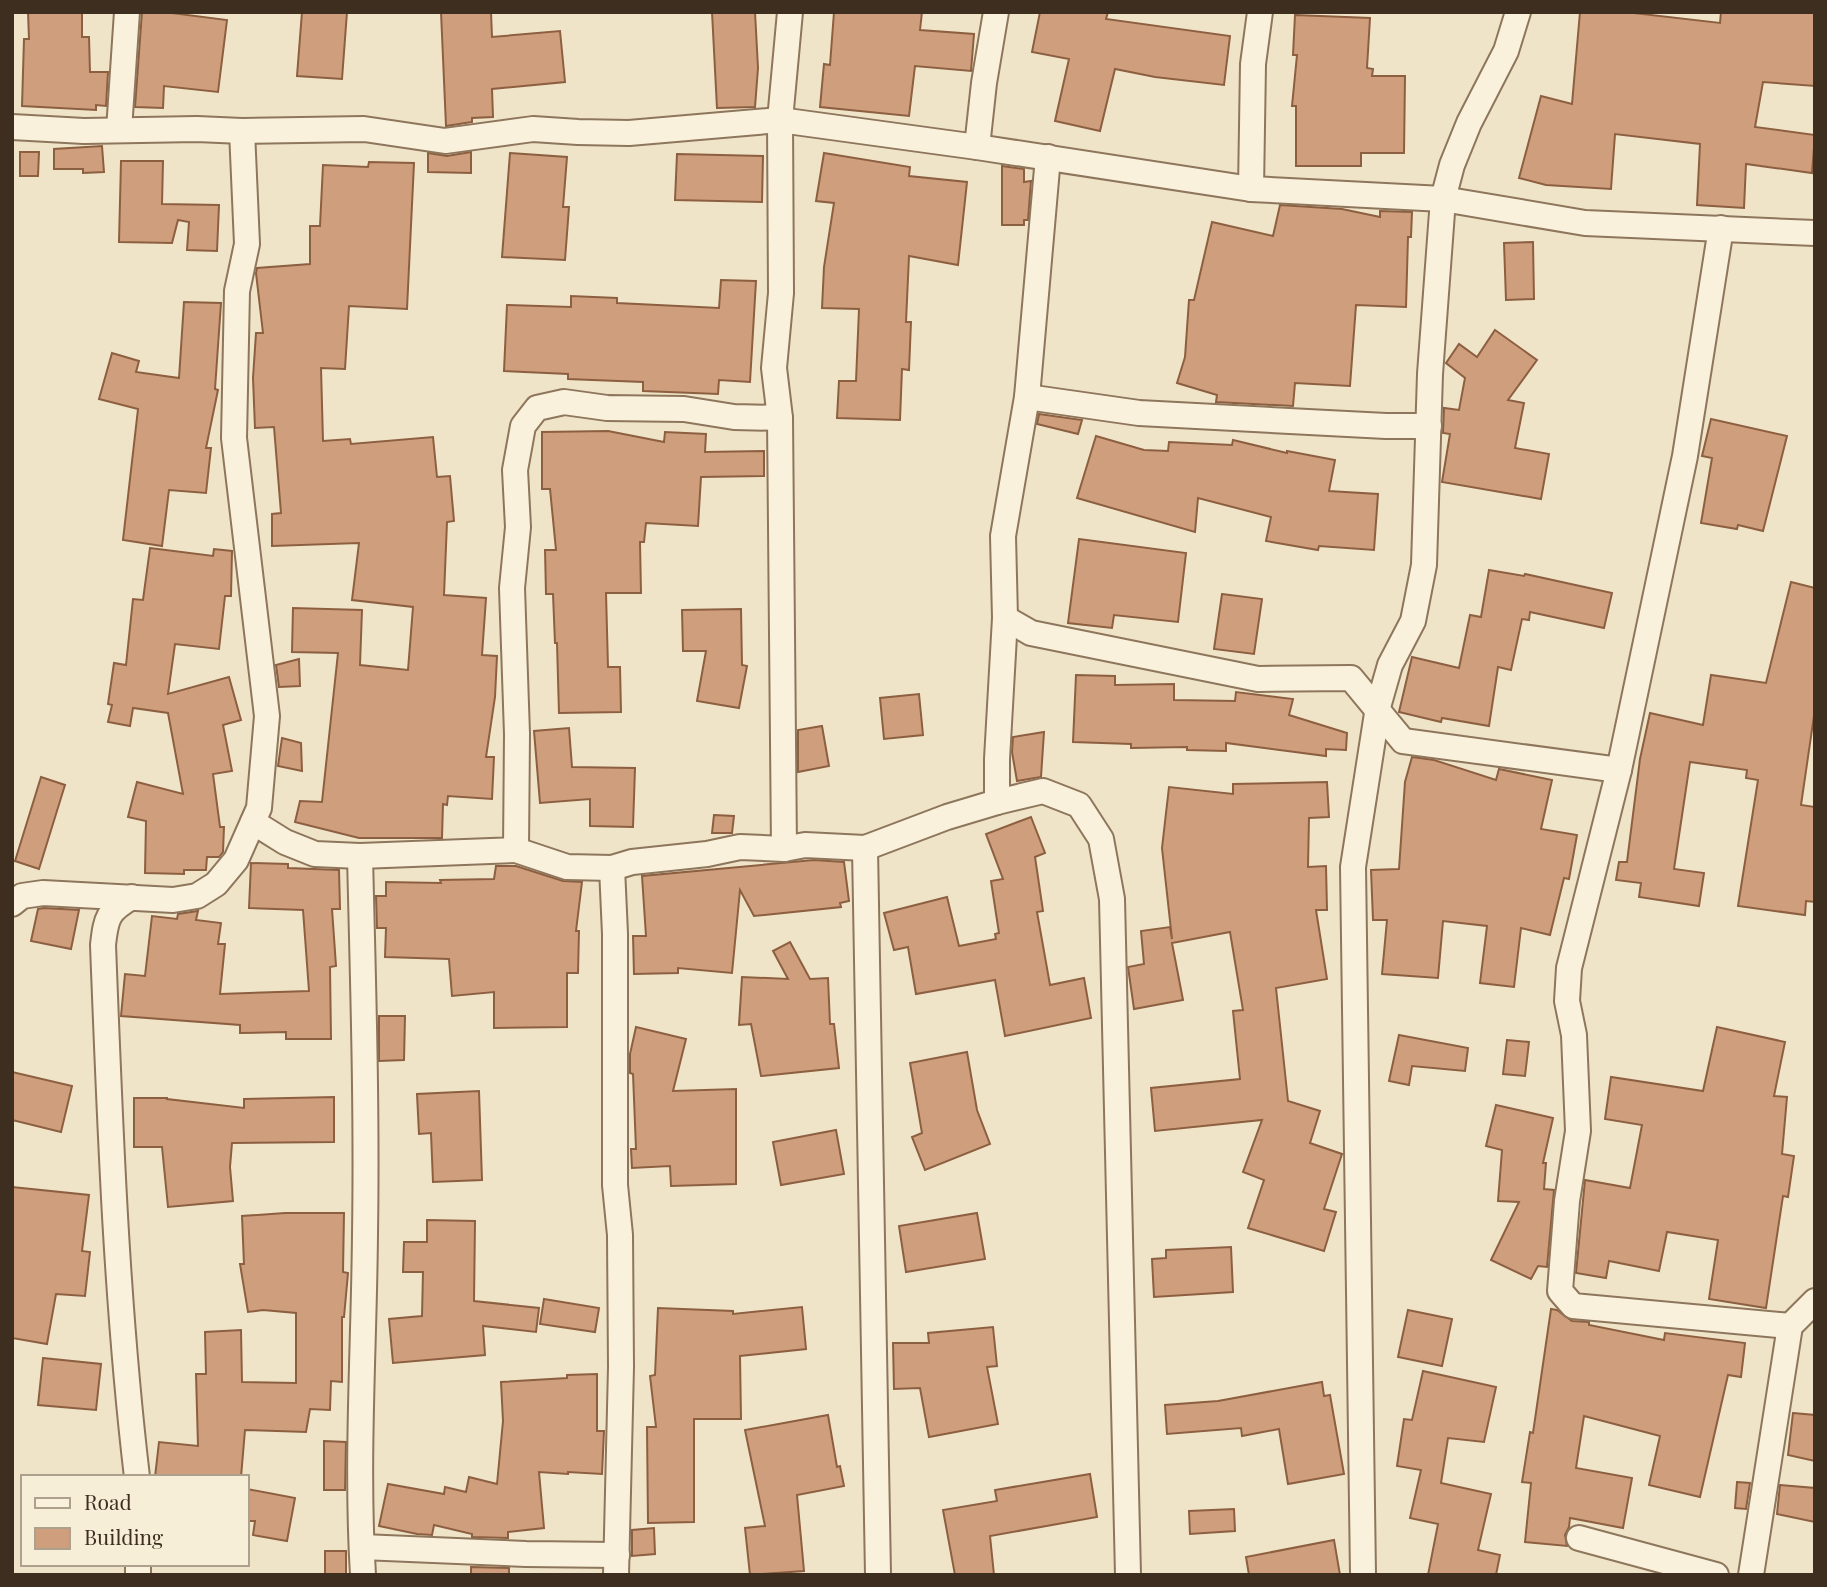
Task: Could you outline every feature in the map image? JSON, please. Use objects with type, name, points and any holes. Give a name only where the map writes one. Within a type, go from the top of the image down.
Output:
[{"type":"street","points":[[119,130],[127,12]]},
{"type":"street","points":[[784,849],[780,418],[774,368],[781,293],[780,120],[790,12]]},
{"type":"street","points":[[978,147],[984,83],[996,12]]},
{"type":"street","points":[[1251,189],[1253,64],[1260,12]]},
{"type":"street","points":[[1363,1575],[1353,867],[1378,707],[1390,664],[1413,621],[1424,565],[1430,374],[1443,199],[1452,165],[1469,123],[1506,51],[1518,12]]},
{"type":"street","points":[[12,127],[242,131],[364,129],[445,141],[533,129],[628,133],[780,120],[1048,157],[1251,189],[1443,199],[1585,223],[1815,233]]},
{"type":"street","points":[[12,904],[22,896],[43,893],[173,900],[197,896],[216,884],[236,860],[259,808],[267,716],[234,438],[237,291],[247,244],[242,131]]},
{"type":"street","points":[[998,802],[997,759],[1005,618],[1003,536],[1027,397],[1048,157]]},
{"type":"street","points":[[1721,228],[1685,456],[1619,770],[1569,968],[1567,1001],[1574,1035],[1578,1132],[1567,1201],[1560,1291],[1573,1306],[1790,1326]]},
{"type":"street","points":[[1027,397],[1139,413],[1429,426]]},
{"type":"street","points":[[516,850],[517,734],[512,588],[518,527],[515,470],[523,426],[537,408],[564,402],[607,408],[684,409],[734,417],[780,418]]},
{"type":"street","points":[[1005,618],[1031,633],[1258,679],[1351,678],[1378,707],[1403,741],[1619,770]]},
{"type":"street","points":[[253,822],[285,842],[315,854],[360,856],[516,850],[567,867],[612,868],[632,862],[707,854],[740,847],[784,849],[806,845],[865,848],[947,817],[1043,790],[1079,805],[1101,839],[1112,899],[1128,1575]]},
{"type":"street","points":[[865,848],[878,1575]]},
{"type":"street","points":[[360,856],[366,1137],[360,1466],[363,1575]]},
{"type":"street","points":[[362,1547],[526,1554],[617,1565],[621,1367],[620,1235],[615,1185],[615,934],[612,868]]},
{"type":"street","points":[[132,897],[113,908],[105,923],[103,945],[113,1215],[124,1371],[137,1475]]},
{"type":"street","points":[[1751,1575],[1790,1326],[1815,1301]]},
{"type":"street","points":[[1579,1538],[1716,1575]]},
{"type":"building","points":[[28,12],[82,12],[82,37],[89,37],[90,72],[108,72],[106,106],[96,105],[96,110],[22,106],[24,39],[29,39]]},
{"type":"building","points":[[142,12],[227,20],[218,92],[164,86],[163,108],[135,107]]},
{"type":"building","points":[[302,12],[347,12],[342,79],[297,76]]},
{"type":"building","points":[[441,12],[491,12],[492,37],[560,31],[565,82],[492,89],[493,117],[472,118],[472,122],[446,126]]},
{"type":"building","points":[[712,12],[755,12],[758,68],[755,107],[717,108]]},
{"type":"building","points":[[834,12],[922,12],[920,30],[974,34],[971,71],[915,66],[909,116],[820,107],[824,64],[830,65]]},
{"type":"building","points":[[1040,12],[1108,12],[1106,19],[1230,36],[1224,85],[1155,77],[1115,69],[1100,131],[1055,121],[1069,59],[1032,52]]},
{"type":"building","points":[[1580,12],[1625,12],[1720,23],[1721,12],[1815,12],[1815,86],[1763,82],[1755,127],[1815,135],[1812,173],[1746,164],[1744,208],[1697,205],[1700,144],[1615,134],[1611,189],[1546,185],[1519,178],[1541,96],[1572,104]]},
{"type":"building","points":[[1295,15],[1370,18],[1367,68],[1373,69],[1372,76],[1405,76],[1404,153],[1361,153],[1361,166],[1296,166],[1296,106],[1292,106],[1297,55],[1293,55]]},
{"type":"building","points":[[102,146],[104,172],[83,173],[83,169],[54,169],[54,149]]},
{"type":"building","points":[[20,152],[39,152],[38,176],[20,176]]},
{"type":"building","points":[[471,152],[471,173],[428,172],[428,153],[447,156]]},
{"type":"building","points":[[510,153],[567,157],[563,207],[569,207],[565,260],[502,257]]},
{"type":"building","points":[[824,153],[910,167],[909,176],[967,182],[958,265],[909,256],[906,322],[911,322],[909,370],[902,369],[900,420],[837,418],[839,381],[856,381],[859,309],[822,308],[824,267],[834,203],[816,201]]},
{"type":"building","points":[[677,154],[763,156],[762,202],[675,200]]},
{"type":"building","points":[[121,161],[163,161],[162,204],[219,205],[217,251],[187,250],[189,222],[178,220],[172,243],[119,242]]},
{"type":"building","points":[[369,162],[414,163],[407,309],[349,306],[345,369],[321,368],[323,441],[350,439],[351,444],[433,437],[437,477],[450,476],[454,521],[447,522],[444,595],[486,598],[482,655],[497,656],[495,697],[486,757],[494,757],[492,799],[448,796],[447,805],[443,804],[442,838],[359,838],[295,822],[300,801],[322,802],[338,653],[292,652],[293,608],[362,610],[360,665],[408,670],[413,607],[352,600],[359,543],[272,546],[272,514],[281,513],[274,427],[255,428],[253,378],[256,333],[263,333],[256,273],[257,268],[310,264],[310,226],[320,226],[323,165],[368,167]]},
{"type":"building","points":[[1002,166],[1024,169],[1024,182],[1031,181],[1028,220],[1024,220],[1024,225],[1002,225]]},
{"type":"building","points":[[1280,205],[1342,209],[1380,217],[1380,211],[1412,212],[1411,237],[1408,237],[1406,307],[1356,305],[1350,386],[1295,383],[1293,406],[1216,402],[1217,395],[1177,383],[1185,357],[1189,300],[1194,300],[1212,222],[1273,236]]},
{"type":"building","points":[[1533,242],[1534,299],[1506,300],[1504,243]]},
{"type":"building","points":[[721,280],[756,281],[750,382],[719,380],[718,394],[643,391],[643,382],[568,379],[568,374],[504,371],[507,305],[571,307],[571,296],[617,298],[617,303],[719,308]]},
{"type":"building","points":[[184,302],[221,303],[215,389],[218,390],[206,448],[211,448],[206,493],[169,490],[162,546],[123,540],[138,409],[99,399],[112,353],[139,361],[136,372],[179,378]]},
{"type":"building","points":[[1495,330],[1537,360],[1508,400],[1524,403],[1515,448],[1549,454],[1541,499],[1442,482],[1450,434],[1443,433],[1444,408],[1459,410],[1465,378],[1446,363],[1459,344],[1477,357]]},
{"type":"building","points":[[1039,414],[1082,420],[1078,434],[1037,424]]},
{"type":"building","points":[[1711,419],[1787,436],[1763,531],[1738,525],[1737,529],[1701,523],[1712,458],[1702,456]]},
{"type":"building","points":[[608,431],[664,442],[665,432],[706,434],[705,452],[764,451],[764,476],[701,477],[698,526],[646,523],[644,542],[640,542],[641,593],[606,593],[608,667],[620,667],[621,712],[559,713],[553,594],[546,594],[545,550],[556,550],[550,489],[542,489],[542,432]]},
{"type":"building","points":[[1096,436],[1144,450],[1168,451],[1169,442],[1232,445],[1233,440],[1287,453],[1335,460],[1329,491],[1378,494],[1374,550],[1319,546],[1318,550],[1266,541],[1271,517],[1198,498],[1195,532],[1077,498]]},
{"type":"building","points":[[1079,539],[1186,553],[1178,622],[1114,615],[1112,628],[1068,623]]},
{"type":"building","points":[[150,548],[213,556],[214,549],[232,551],[231,596],[225,596],[219,649],[175,644],[168,694],[229,677],[241,720],[223,725],[232,771],[213,774],[220,827],[224,827],[223,852],[219,857],[207,857],[206,870],[184,870],[184,874],[145,873],[146,821],[128,817],[137,782],[183,794],[168,713],[133,708],[130,726],[108,722],[112,705],[108,704],[114,663],[126,665],[133,599],[143,600]]},
{"type":"building","points":[[1489,570],[1525,574],[1612,593],[1604,628],[1530,612],[1529,620],[1522,619],[1511,670],[1498,667],[1489,726],[1442,718],[1441,722],[1399,712],[1412,657],[1459,668],[1470,615],[1481,617]]},
{"type":"building","points":[[1791,582],[1815,588],[1815,709],[1801,805],[1815,807],[1815,902],[1806,901],[1805,915],[1738,906],[1758,780],[1746,778],[1747,770],[1690,762],[1674,869],[1704,873],[1699,906],[1639,897],[1641,883],[1616,880],[1619,862],[1627,862],[1640,759],[1650,713],[1703,725],[1711,675],[1766,683]]},
{"type":"building","points":[[1222,594],[1262,599],[1254,654],[1214,649]]},
{"type":"building","points":[[741,609],[742,665],[747,666],[739,708],[697,701],[706,651],[683,651],[682,610]]},
{"type":"building","points":[[299,659],[300,686],[279,687],[276,665]]},
{"type":"building","points":[[1076,675],[1115,676],[1115,685],[1174,684],[1174,700],[1235,701],[1236,692],[1293,699],[1289,715],[1347,733],[1346,750],[1326,749],[1326,756],[1226,743],[1226,751],[1187,750],[1187,747],[1131,748],[1131,744],[1073,742]]},
{"type":"building","points":[[919,694],[923,735],[884,739],[880,698]]},
{"type":"building","points":[[822,726],[829,766],[798,772],[798,730]]},
{"type":"building","points":[[569,728],[572,767],[635,768],[633,827],[590,826],[590,799],[540,803],[534,731]]},
{"type":"building","points":[[1044,732],[1041,777],[1017,781],[1012,752],[1013,737]]},
{"type":"building","points":[[282,738],[301,743],[302,771],[278,766]]},
{"type":"building","points":[[1412,757],[1434,760],[1496,780],[1499,769],[1552,780],[1541,829],[1577,835],[1569,879],[1564,878],[1550,935],[1521,928],[1514,987],[1480,983],[1487,926],[1443,921],[1438,978],[1382,974],[1387,920],[1373,920],[1371,870],[1399,869],[1405,782]]},
{"type":"building","points":[[41,777],[65,785],[39,869],[15,861]]},
{"type":"building","points":[[1327,782],[1329,817],[1309,818],[1308,867],[1326,866],[1327,910],[1316,910],[1327,979],[1276,988],[1288,1101],[1320,1111],[1310,1143],[1342,1154],[1324,1209],[1336,1212],[1324,1251],[1248,1228],[1264,1180],[1243,1172],[1262,1120],[1155,1131],[1151,1088],[1240,1079],[1233,1011],[1243,1010],[1230,932],[1172,943],[1183,1000],[1134,1009],[1128,967],[1144,964],[1141,931],[1170,927],[1172,939],[1162,848],[1169,787],[1233,794],[1233,784]]},
{"type":"building","points":[[714,815],[734,816],[732,833],[712,833]]},
{"type":"building","points":[[1031,817],[1045,853],[1035,857],[1043,911],[1037,912],[1050,985],[1084,978],[1091,1018],[1005,1036],[995,980],[916,994],[908,947],[894,950],[884,913],[947,897],[959,946],[996,939],[995,934],[999,933],[991,881],[1003,879],[986,834]]},
{"type":"building","points":[[814,860],[844,862],[849,901],[840,903],[841,907],[754,916],[740,890],[732,973],[678,968],[678,973],[634,974],[633,936],[646,936],[642,876]]},
{"type":"building","points":[[251,863],[339,870],[340,909],[332,909],[336,966],[330,967],[331,1039],[286,1039],[286,1032],[240,1033],[240,1025],[121,1016],[125,974],[145,976],[152,916],[177,919],[178,914],[198,911],[196,920],[221,923],[218,944],[225,944],[220,994],[309,991],[303,910],[249,908]]},
{"type":"building","points":[[496,866],[516,866],[563,881],[582,882],[576,931],[579,931],[578,973],[567,973],[567,1027],[494,1028],[494,992],[452,996],[449,959],[385,957],[386,928],[377,928],[376,896],[386,896],[386,882],[441,883],[440,880],[494,879]]},
{"type":"building","points":[[38,909],[79,910],[71,949],[31,941]]},
{"type":"building","points":[[790,942],[810,979],[828,978],[830,1024],[834,1024],[839,1068],[761,1076],[751,1024],[739,1025],[742,977],[788,979],[773,951]]},
{"type":"building","points":[[379,1016],[405,1016],[404,1060],[379,1061]]},
{"type":"building","points":[[636,1027],[686,1039],[673,1091],[736,1089],[736,1184],[671,1186],[670,1166],[632,1168],[631,1149],[636,1149],[630,1054]]},
{"type":"building","points":[[1717,1027],[1785,1042],[1774,1096],[1787,1097],[1782,1154],[1794,1156],[1788,1197],[1783,1196],[1766,1308],[1709,1299],[1718,1240],[1667,1232],[1659,1271],[1609,1261],[1606,1278],[1576,1273],[1585,1180],[1630,1188],[1642,1125],[1605,1119],[1611,1077],[1703,1091]]},
{"type":"building","points":[[1399,1035],[1468,1048],[1465,1071],[1412,1066],[1409,1085],[1389,1081]]},
{"type":"building","points":[[1507,1040],[1529,1042],[1525,1076],[1503,1074]]},
{"type":"building","points":[[967,1052],[977,1110],[990,1144],[925,1170],[912,1137],[922,1133],[910,1063]]},
{"type":"building","points":[[12,1072],[72,1086],[61,1132],[12,1120]]},
{"type":"building","points":[[479,1091],[482,1180],[433,1182],[431,1133],[419,1134],[417,1094]]},
{"type":"building","points":[[334,1097],[334,1142],[232,1143],[230,1167],[233,1201],[168,1207],[162,1147],[134,1147],[134,1098],[167,1098],[244,1108],[244,1099]]},
{"type":"building","points":[[1496,1105],[1553,1118],[1543,1163],[1546,1163],[1544,1189],[1554,1190],[1547,1267],[1538,1266],[1531,1279],[1491,1260],[1519,1202],[1498,1201],[1502,1150],[1486,1146]]},
{"type":"building","points":[[836,1130],[844,1174],[781,1185],[773,1142]]},
{"type":"building","points":[[12,1187],[89,1195],[82,1251],[90,1252],[85,1296],[56,1294],[47,1344],[12,1338]]},
{"type":"building","points":[[344,1213],[343,1272],[348,1273],[342,1317],[342,1382],[331,1381],[330,1410],[310,1409],[306,1432],[245,1430],[241,1475],[155,1475],[159,1442],[198,1446],[196,1374],[206,1374],[205,1332],[241,1330],[242,1382],[296,1383],[296,1313],[263,1310],[248,1312],[240,1264],[244,1264],[242,1216]]},
{"type":"building","points":[[977,1213],[985,1259],[906,1272],[899,1226]]},
{"type":"building","points":[[427,1220],[475,1221],[474,1301],[539,1308],[536,1332],[483,1326],[485,1355],[393,1363],[389,1319],[422,1316],[423,1272],[403,1272],[404,1242],[427,1242]]},
{"type":"building","points":[[1231,1247],[1233,1292],[1154,1297],[1152,1259],[1166,1258],[1166,1250]]},
{"type":"building","points":[[544,1299],[599,1308],[595,1332],[540,1324]]},
{"type":"building","points":[[802,1307],[806,1349],[740,1356],[741,1419],[694,1419],[694,1522],[648,1523],[647,1427],[656,1427],[650,1376],[655,1375],[658,1308],[733,1311],[733,1314]]},
{"type":"building","points":[[1551,1309],[1557,1310],[1572,1321],[1589,1322],[1589,1325],[1664,1340],[1665,1333],[1745,1343],[1741,1377],[1728,1375],[1700,1497],[1649,1485],[1660,1436],[1584,1416],[1576,1468],[1632,1478],[1623,1528],[1570,1518],[1565,1535],[1567,1546],[1525,1542],[1531,1483],[1522,1482],[1530,1432],[1533,1433]]},
{"type":"building","points":[[1408,1310],[1452,1319],[1442,1366],[1398,1357]]},
{"type":"building","points":[[993,1327],[997,1366],[987,1367],[998,1424],[929,1437],[920,1388],[894,1389],[893,1343],[929,1343],[928,1333]]},
{"type":"building","points":[[43,1358],[101,1364],[96,1410],[38,1405]]},
{"type":"building","points":[[1423,1371],[1496,1387],[1484,1442],[1448,1438],[1441,1483],[1491,1494],[1478,1550],[1500,1555],[1496,1575],[1428,1575],[1438,1524],[1410,1518],[1421,1470],[1397,1466],[1404,1419],[1412,1420]]},
{"type":"building","points":[[597,1374],[597,1431],[604,1431],[602,1474],[539,1472],[544,1528],[508,1532],[508,1538],[472,1537],[472,1534],[434,1525],[432,1535],[379,1526],[388,1484],[444,1494],[445,1487],[466,1492],[469,1477],[497,1484],[503,1421],[501,1382]]},
{"type":"building","points":[[1322,1382],[1324,1396],[1330,1395],[1344,1474],[1288,1484],[1279,1429],[1242,1436],[1241,1428],[1167,1434],[1165,1405],[1218,1401]]},
{"type":"building","points":[[1793,1413],[1815,1415],[1815,1461],[1788,1455]]},
{"type":"building","points":[[828,1415],[837,1467],[840,1466],[844,1486],[797,1495],[804,1571],[750,1575],[745,1528],[765,1526],[745,1430]]},
{"type":"building","points":[[324,1441],[346,1442],[345,1490],[324,1490]]},
{"type":"building","points":[[1090,1474],[1097,1517],[990,1536],[994,1575],[955,1575],[943,1510],[997,1501],[995,1490]]},
{"type":"building","points":[[1737,1482],[1750,1483],[1746,1509],[1735,1508]]},
{"type":"building","points":[[1780,1485],[1815,1488],[1815,1522],[1777,1514]]},
{"type":"building","points":[[248,1489],[295,1498],[287,1541],[253,1535],[255,1521],[248,1521]]},
{"type":"building","points":[[1234,1509],[1235,1531],[1190,1534],[1189,1511]]},
{"type":"building","points":[[654,1528],[655,1554],[632,1556],[632,1530]]},
{"type":"building","points":[[1334,1540],[1340,1575],[1249,1575],[1246,1557]]},
{"type":"building","points":[[325,1551],[346,1551],[346,1575],[325,1575]]},
{"type":"building","points":[[471,1567],[509,1568],[509,1575],[471,1575]]}]
